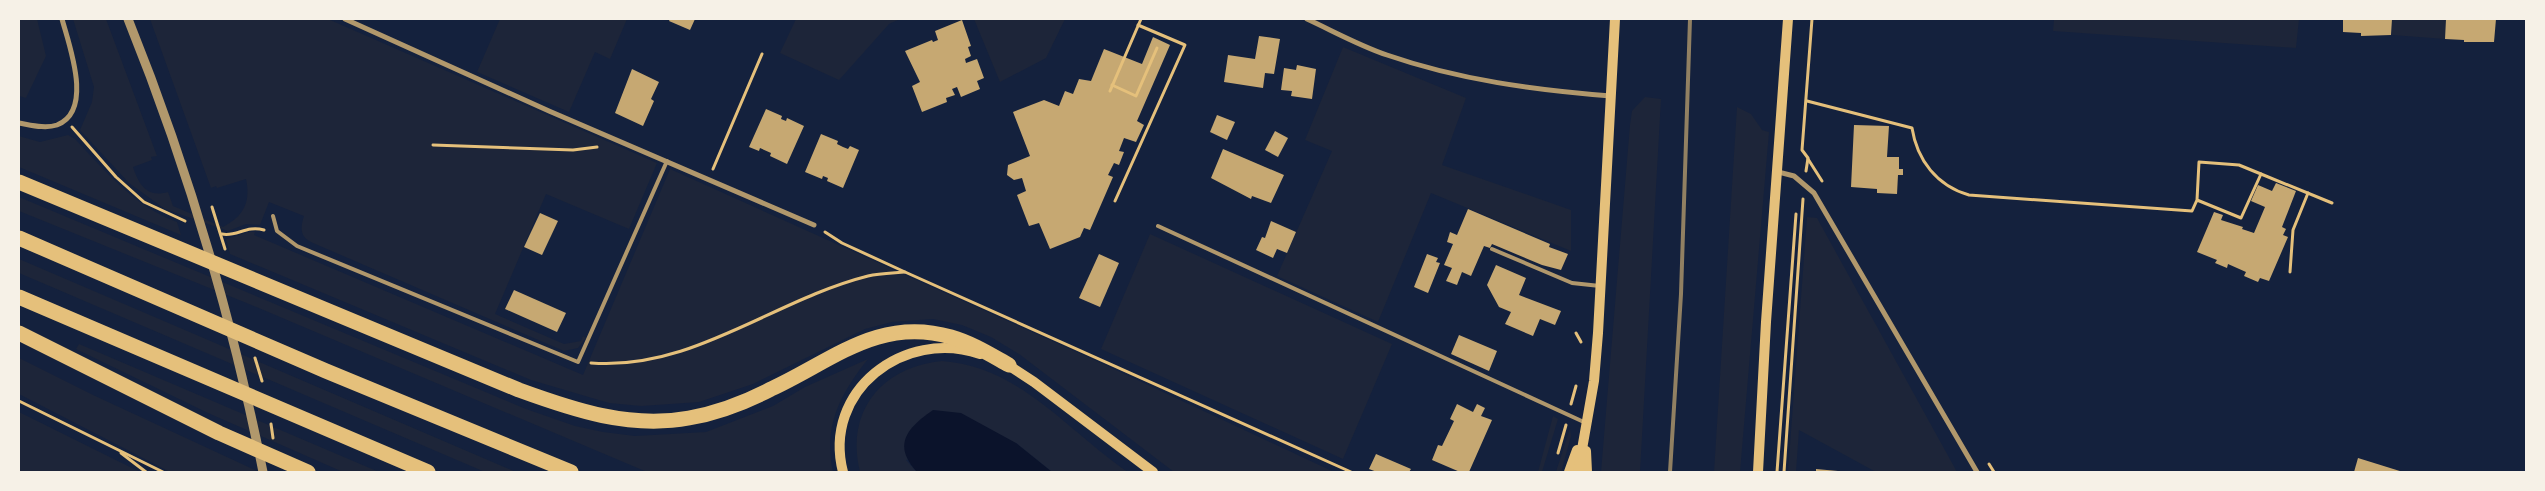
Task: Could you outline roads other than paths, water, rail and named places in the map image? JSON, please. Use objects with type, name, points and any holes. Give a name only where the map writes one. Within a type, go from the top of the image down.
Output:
[{"type":"highway","points":[[19,182],[519,390],[564,406],[609,418],[647,421],[672,420],[725,409],[772,389],[855,344],[886,334],[919,332],[951,336],[975,346],[1009,365]]},
{"type":"highway","points":[[19,238],[326,371],[571,472]]},
{"type":"highway","points":[[19,297],[428,472]]},
{"type":"highway","points":[[19,333],[202,424],[308,472]]},
{"type":"main road","points":[[1578,472],[1594,381],[1615,19]]},
{"type":"main road","points":[[1758,472],[1788,19]]},
{"type":"main road","points":[[843,472],[839,440],[844,418],[855,394],[875,371],[897,357],[948,348],[974,352],[1009,365],[1153,472]]},
{"type":"main road","points":[[1569,472],[1585,428]]},
{"type":"main road","points":[[1585,428],[1587,472]]},
{"type":"street","points":[[19,124],[42,127],[57,125],[66,120],[76,99],[76,68],[62,19]]},
{"type":"street","points":[[128,19],[148,67],[198,217],[237,355],[263,472]]},
{"type":"street","points":[[345,19],[814,225]]},
{"type":"street","points":[[1307,19],[1386,55],[1472,78],[1528,89],[1612,96]]},
{"type":"street","points":[[1778,172],[1788,172],[1814,193],[1978,472]]},
{"type":"lane","points":[[273,216],[277,231],[283,238],[578,362],[667,161]]},
{"type":"lane","points":[[1158,226],[1585,428]]},
{"type":"lane","points":[[1492,249],[1572,282],[1600,286]]},
{"type":"railway","points":[[1670,472],[1681,294],[1690,19]]}]
